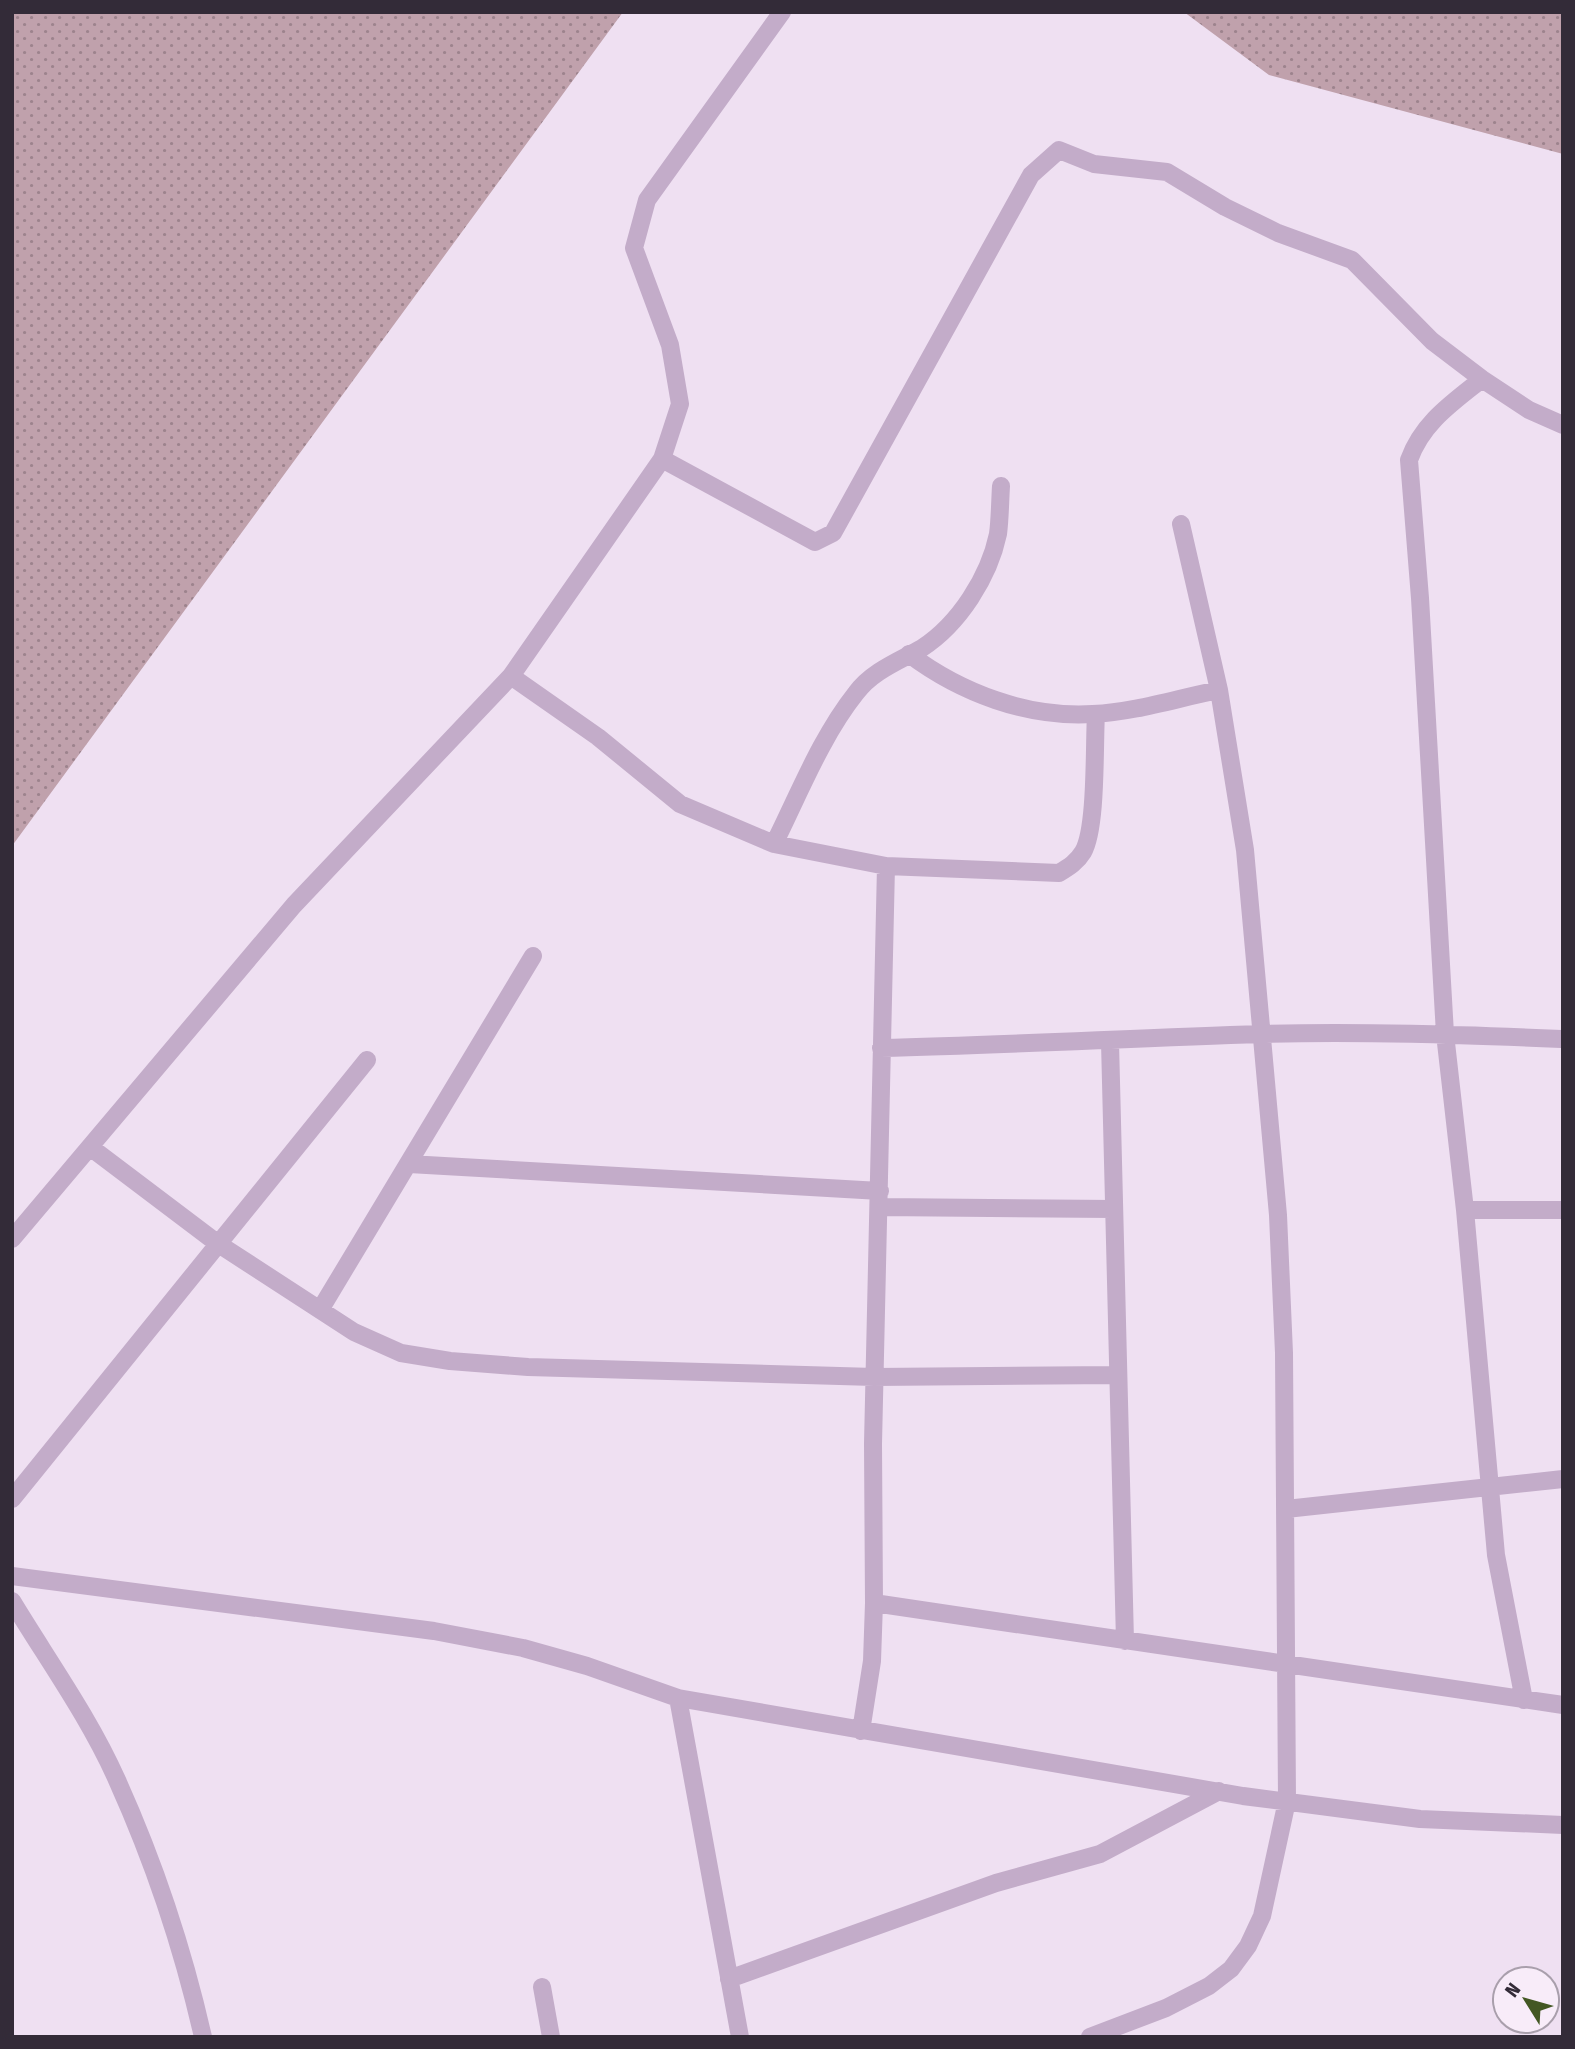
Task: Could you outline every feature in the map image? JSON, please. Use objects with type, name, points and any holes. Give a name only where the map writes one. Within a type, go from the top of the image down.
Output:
[{"type":"street","points":[[12,1239],[294,905],[511,676],[662,458],[680,404],[670,345],[634,248],[647,200],[782,12]]},
{"type":"street","points":[[662,458],[815,542],[833,533],[1031,175],[1059,150],[1094,164],[1167,172],[1225,207],[1278,233],[1352,260],[1432,341],[1482,380],[1529,410],[1563,425]]},
{"type":"street","points":[[1482,380],[1428,426],[1416,440],[1409,460],[1421,611],[1445,1034],[1465,1210],[1489,1489],[1506,1616],[1524,1700]]},
{"type":"street","points":[[774,844],[827,738],[856,692],[869,679],[924,646],[956,618],[976,590],[997,536],[1001,486]]},
{"type":"street","points":[[1090,2037],[1166,2008],[1209,1986],[1231,1969],[1248,1946],[1262,1916],[1287,1801],[1286,1509],[1279,1229],[1245,850],[1219,690],[1181,524]]},
{"type":"street","points":[[909,654],[938,676],[1023,708],[1063,715],[1096,714],[1219,690]]},
{"type":"street","points":[[511,676],[598,737],[680,804],[774,844],[886,866],[1059,873],[1075,863],[1085,849],[1090,824],[1096,714]]},
{"type":"street","points":[[861,1731],[872,1661],[874,1603],[874,1377],[886,866]]},
{"type":"street","points":[[320,1310],[533,956]]},
{"type":"street","points":[[881,1048],[1110,1042],[1262,1034],[1445,1034],[1563,1040]]},
{"type":"street","points":[[1110,1042],[1125,1641]]},
{"type":"street","points":[[12,1499],[367,1060]]},
{"type":"street","points":[[90,1147],[217,1243],[354,1332],[401,1353],[450,1362],[528,1367],[874,1377],[1118,1376]]},
{"type":"street","points":[[409,1164],[880,1199],[1114,1209]]},
{"type":"street","points":[[1465,1210],[1563,1210]]},
{"type":"street","points":[[1286,1509],[1563,1479]]},
{"type":"street","points":[[12,1576],[446,1634],[523,1648],[575,1662],[678,1698],[1219,1791],[1420,1819],[1563,1825]]},
{"type":"street","points":[[12,1601],[117,1778],[153,1869],[193,1992],[203,2037]]},
{"type":"street","points":[[874,1603],[1287,1667],[1563,1706]]},
{"type":"street","points":[[678,1698],[740,2037]]},
{"type":"street","points":[[729,1979],[996,1883],[1100,1854],[1219,1791]]},
{"type":"street","points":[[542,1987],[551,2037]]},
{"type":"shaded area","points":[[12,12],[623,12],[12,846]]},
{"type":"shaded area","points":[[1184,12],[1563,12],[1563,154],[1269,75]]}]
